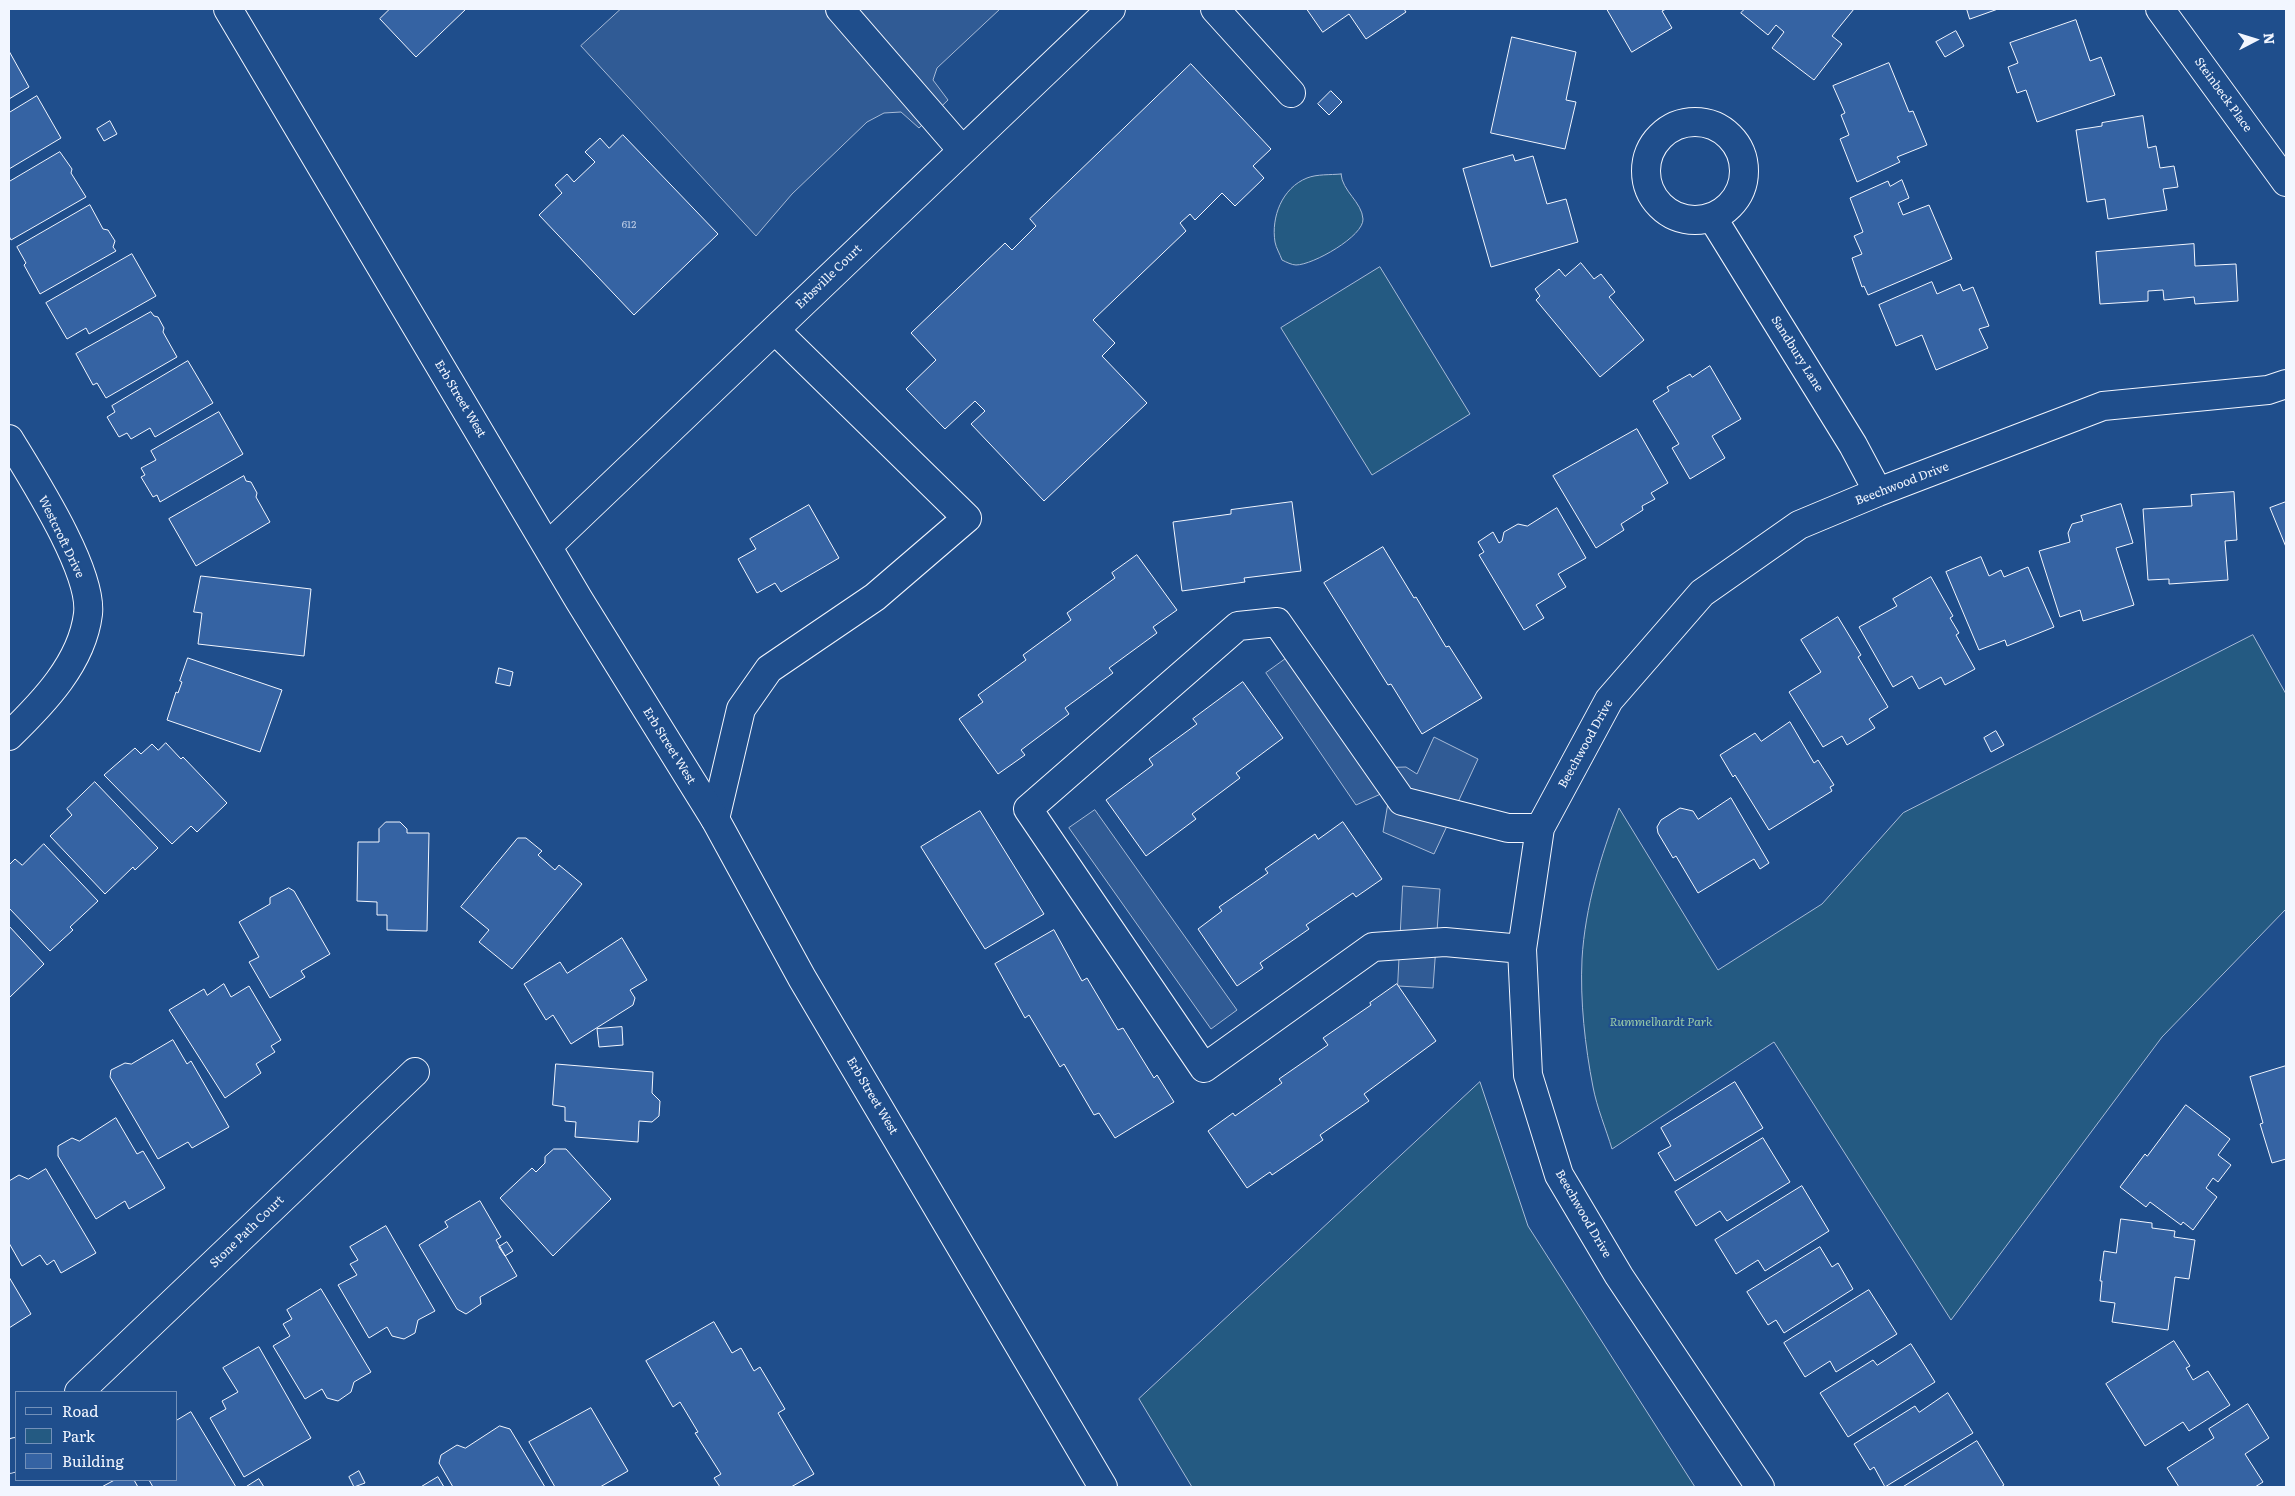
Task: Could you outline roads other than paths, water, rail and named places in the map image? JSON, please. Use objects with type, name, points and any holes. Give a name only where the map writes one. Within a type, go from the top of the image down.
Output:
[{"type":"street","name":"Erb Street West","points":[[228,9],[579,600],[715,819],[802,978],[1103,1487]]},
{"type":"street","points":[[840,9],[962,150]]},
{"type":"street","name":"Erbsville Court","points":[[548,546],[1110,9]]},
{"type":"street","points":[[1215,9],[1291,93]]},
{"type":"street","name":"Steinbeck Place","points":[[2160,9],[2286,182]]},
{"type":"street","name":"Sandbury Lane","points":[[1712,217],[1853,445],[1878,492]]},
{"type":"street","points":[[715,819],[741,709],[769,669],[875,597],[967,518],[775,330]]},
{"type":"street","name":"Beechwood Drive","points":[[1760,1487],[1619,1276],[1559,1176],[1528,1075],[1522,949],[1540,828],[1609,700],[1702,593],[1799,525],[1878,492],[2103,406],[2268,390],[2286,384]]},
{"type":"street","name":"Westcroft Drive","points":[[9,439],[53,514],[82,576],[88,612],[80,646],[44,702],[9,736]]},
{"type":"street","points":[[1522,949],[1445,942],[1373,947],[1204,1068],[1028,809],[1238,626],[1277,622],[1402,801],[1508,828],[1540,828]]},
{"type":"street","name":"Stone Path Court","points":[[80,1391],[415,1072]]},
{"type":"park label","name":"Rummelhardt Park","points":[[1661,1022]]}]
